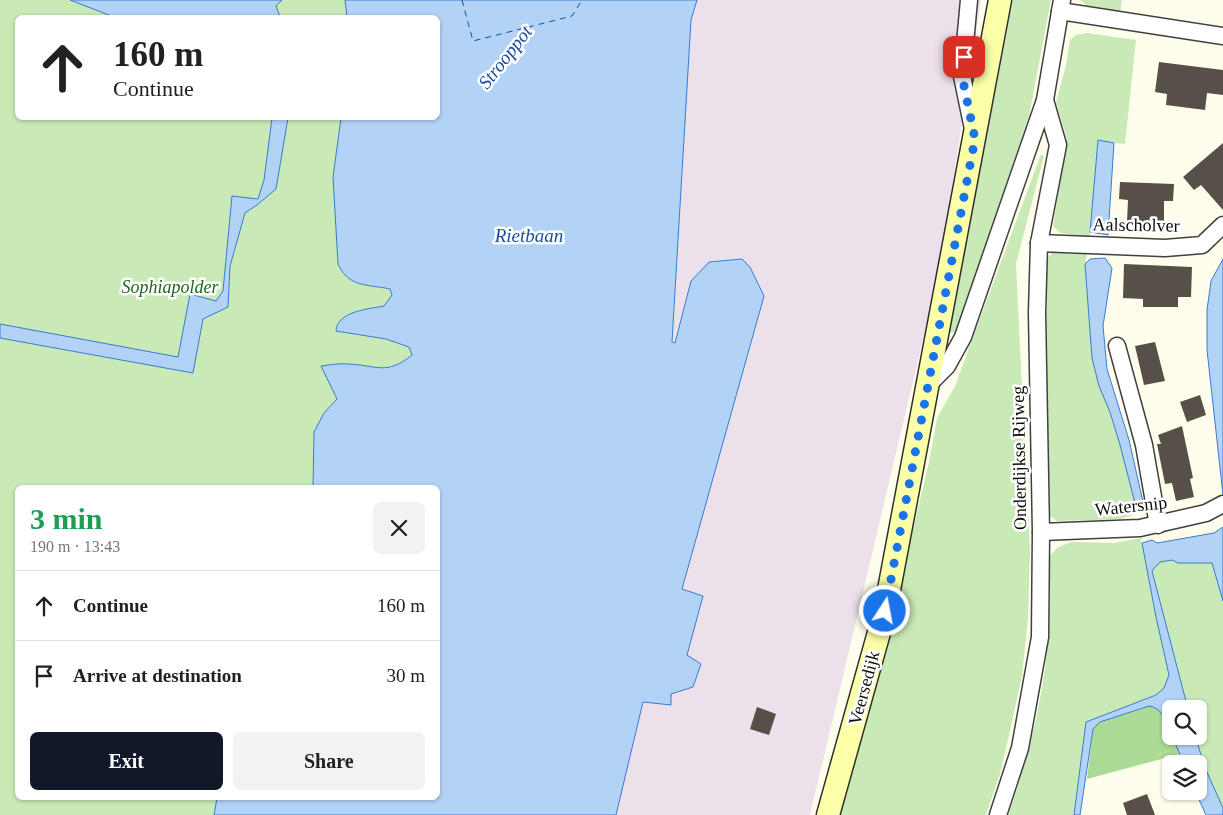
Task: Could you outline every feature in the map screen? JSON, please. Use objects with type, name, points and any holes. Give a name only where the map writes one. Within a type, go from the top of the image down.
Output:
[{"type":"main road","name":"Veersedijk","points":[[828,815],[885,611],[1000,0]]},
{"type":"street","points":[[969,0],[962,76],[975,139]]},
{"type":"street","points":[[1061,6],[1223,36]]},
{"type":"street","name":"Onderdijkse Rijweg","points":[[928,386],[947,366],[963,337],[1045,100],[1061,6]]},
{"type":"street","name":"Onderdijkse Rijweg","points":[[998,815],[1020,748],[1040,637],[1041,532],[1037,313],[1039,242],[1058,145],[1045,100]]},
{"type":"street","name":"Aalscholver","points":[[1039,242],[1165,248],[1202,245],[1223,225]]},
{"type":"street","points":[[1117,346],[1144,445],[1158,525]]},
{"type":"street","name":"Watersnip","points":[[1041,532],[1120,530],[1158,525],[1206,514],[1221,506]]},
{"type":"shaded area","points":[[634,0],[981,0],[939,272],[810,815],[591,815]]},
{"type":"green space","name":"Sophiapolder","points":[[0,0],[345,0],[347,15],[15,15],[15,120],[341,120],[333,177],[358,284],[390,289],[392,295],[384,306],[359,310],[336,331],[386,339],[409,347],[412,355],[395,365],[381,368],[345,364],[321,366],[337,399],[324,413],[313,457],[313,485],[15,485],[15,800],[217,800],[214,815],[0,815]]},
{"type":"green space","points":[[1013,0],[1051,0],[1029,116],[956,334],[949,332]]},
{"type":"green space","points":[[1080,0],[1122,0],[1120,14],[1091,9]]},
{"type":"green space","points":[[1087,33],[1136,40],[1125,144],[1098,141],[1090,237],[1060,233],[1053,226],[1067,139],[1056,102],[1066,65],[1070,40],[1076,35]]},
{"type":"green space","points":[[1041,154],[1044,156],[1016,264],[1030,551],[1028,618],[1022,676],[1000,774],[986,815],[840,815],[871,704],[929,462],[937,418],[955,386]]},
{"type":"green space","points":[[1052,253],[1087,254],[1085,264],[1092,358],[1099,386],[1110,412],[1139,513],[1120,519],[1057,521],[1049,515],[1045,437],[1047,258]]},
{"type":"green space","points":[[1141,538],[1169,676],[1164,688],[1156,695],[1086,722],[1074,815],[1008,815],[1027,755],[1041,693],[1048,640],[1050,556],[1058,547],[1071,542],[1114,543]]},
{"type":"green space","points":[[1172,560],[1178,563],[1212,563],[1223,601],[1223,808],[1207,772],[1207,755],[1201,755],[1198,745],[1207,745],[1207,700],[1186,700],[1152,571],[1160,562]]},
{"type":"green space","points":[[1149,706],[1157,707],[1162,713],[1162,745],[1176,745],[1180,754],[1162,755],[1162,759],[1087,779],[1093,729],[1100,722]]},
{"type":"water","points":[[70,0],[282,0],[276,6],[279,15],[109,15]]},
{"type":"water","name":"Rietbaan","points":[[345,0],[697,0],[691,20],[672,342],[675,343],[691,281],[709,262],[742,259],[750,267],[764,296],[682,589],[703,596],[687,655],[701,664],[693,687],[671,694],[671,705],[643,702],[616,815],[214,815],[217,800],[440,800],[440,485],[313,485],[314,432],[324,413],[337,399],[321,366],[345,364],[381,368],[395,365],[412,355],[409,347],[386,339],[336,331],[338,324],[348,315],[384,306],[392,295],[390,289],[353,281],[342,272],[338,264],[333,177],[341,120],[440,120],[440,15],[347,15]]},
{"type":"water","points":[[272,120],[288,120],[276,189],[245,213],[230,266],[228,307],[203,319],[193,373],[0,338],[0,324],[178,357],[190,294],[216,301],[223,291],[232,196],[258,199],[264,180]]},
{"type":"water","points":[[1098,140],[1114,143],[1108,235],[1090,232]]},
{"type":"water","points":[[1105,258],[1112,268],[1103,326],[1107,369],[1129,440],[1143,502],[1136,507],[1120,445],[1110,412],[1099,386],[1092,358],[1085,264],[1090,259]]},
{"type":"water","points":[[1223,259],[1223,495],[1207,350],[1207,310],[1211,281]]},
{"type":"water","points":[[1223,527],[1223,601],[1212,563],[1178,563],[1172,560],[1160,562],[1152,571],[1186,700],[1162,700],[1162,714],[1154,707],[1149,706],[1100,722],[1093,729],[1080,815],[1074,815],[1086,722],[1156,695],[1164,688],[1169,675],[1142,543],[1152,540],[1157,543],[1214,533]]},
{"type":"water","points":[[1176,745],[1198,745],[1201,755],[1180,755]]},
{"type":"water","points":[[1207,772],[1223,808],[1223,815],[1206,815],[1199,800],[1207,800]]},
{"type":"building","points":[[1159,62],[1223,70],[1223,95],[1207,93],[1205,110],[1166,105],[1167,94],[1155,92]]},
{"type":"building","points":[[1223,143],[1223,210],[1201,185],[1194,190],[1183,177]]},
{"type":"building","points":[[1120,182],[1174,184],[1173,201],[1164,201],[1164,223],[1127,222],[1128,200],[1119,199]]},
{"type":"building","points":[[1124,264],[1192,267],[1191,297],[1178,297],[1178,307],[1143,307],[1143,299],[1123,298]]},
{"type":"building","points":[[1155,342],[1165,381],[1144,385],[1135,346]]},
{"type":"building","points":[[1200,395],[1206,415],[1187,422],[1180,402]]},
{"type":"building","points":[[1182,426],[1193,478],[1190,479],[1194,497],[1176,501],[1172,483],[1165,484],[1157,444],[1161,444],[1158,435]]},
{"type":"building","points":[[757,707],[776,714],[769,735],[750,729]]},
{"type":"building","points":[[1147,794],[1155,815],[1127,815],[1123,803]]},
{"type":"ferry route","points":[[462,0],[473,41],[572,16],[582,0]]},
{"type":"route","points":[[885,611],[975,139],[962,76],[964,57]]},
{"type":"water label","name":"Strooppot","points":[[505,57]]}]
